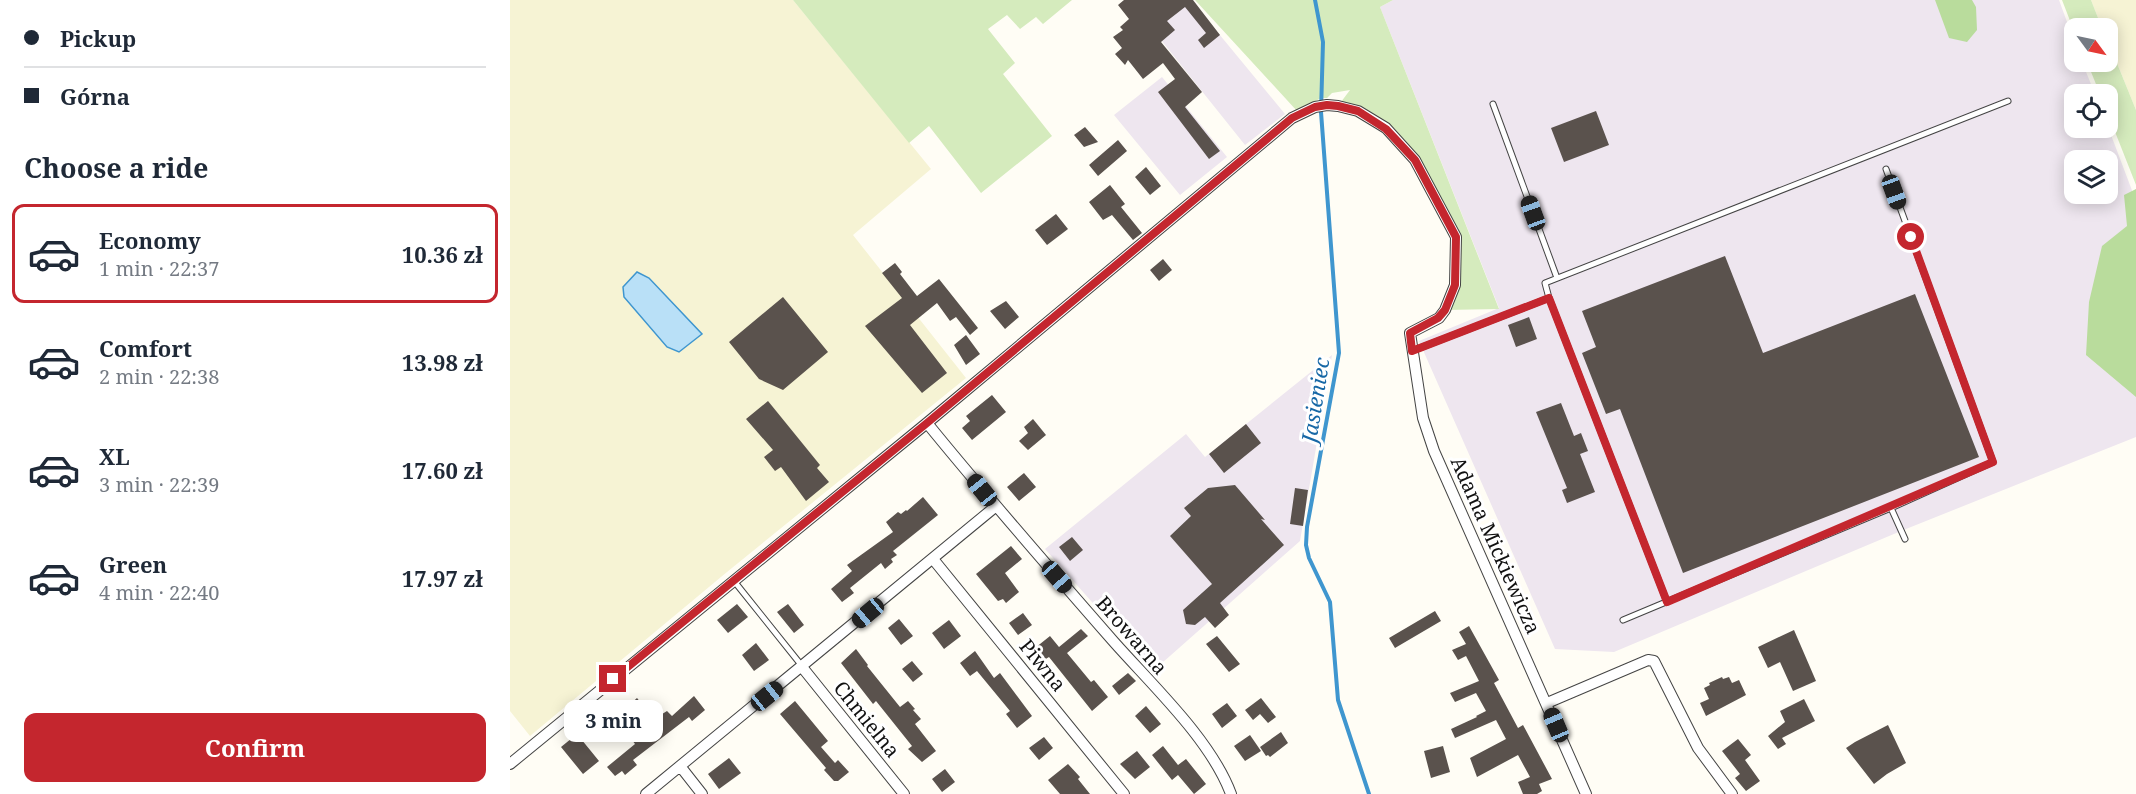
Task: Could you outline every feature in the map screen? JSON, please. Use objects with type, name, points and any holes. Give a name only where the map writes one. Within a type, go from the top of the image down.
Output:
[{"type":"street","name":"Adama Mickiewicza","points":[[927,423],[1292,118],[1315,107],[1327,105],[1358,111],[1386,129],[1415,160],[1456,237],[1455,285],[1445,310],[1438,318],[1410,333],[1423,418],[1434,451],[1586,794]]},
{"type":"street","name":"Browarna","points":[[927,423],[995,507],[1180,717],[1215,761],[1231,794]]},
{"type":"street","points":[[510,764],[927,423]]},
{"type":"street","points":[[646,794],[995,507]]},
{"type":"street","name":"Piwna","points":[[933,559],[1124,794]]},
{"type":"street","points":[[1547,703],[1648,660],[1654,661],[1698,748],[1732,794]]},
{"type":"street","name":"Chmielna","points":[[802,667],[904,794]]},
{"type":"street","points":[[680,766],[702,794]]},
{"type":"lane","points":[[1667,602],[1545,283],[2008,101]]},
{"type":"lane","points":[[1493,104],[1557,278]]},
{"type":"lane","points":[[1623,620],[1891,508],[1993,462],[1886,169]]},
{"type":"lane","points":[[1412,351],[1549,298]]},
{"type":"lane","points":[[1891,508],[1905,539]]},
{"type":"lane","points":[[734,581],[802,667]]},
{"type":"shaded area","points":[[510,0],[793,0],[931,169],[853,235],[966,378],[530,736],[510,711]]},
{"type":"shaded area","points":[[1129,0],[1191,0],[1285,114],[1245,145]]},
{"type":"shaded area","points":[[1393,0],[2059,0],[2066,18],[2064,72],[2086,72],[2091,84],[2064,84],[2064,138],[2112,138],[2117,150],[2064,150],[2064,204],[2118,204],[2118,153],[2136,201],[2136,437],[1901,531],[1614,652],[1555,649],[1419,341],[1499,308],[1380,7]]},
{"type":"shaded area","points":[[2091,0],[2136,0],[2136,110],[2118,66],[2118,18],[2098,18]]},
{"type":"shaded area","points":[[1162,77],[1227,157],[1180,195],[1114,115]]},
{"type":"shaded area","points":[[1332,355],[1300,541],[1153,671],[1045,549],[1186,434],[1205,457]]},
{"type":"green space","points":[[793,0],[1072,0],[1043,24],[1036,17],[1020,29],[1007,15],[988,29],[1015,63],[1003,74],[1052,136],[981,193],[929,126],[909,143]]},
{"type":"green space","points":[[1195,0],[1393,0],[1380,7],[1499,309],[1445,310],[1455,285],[1456,237],[1415,160],[1386,128],[1338,106],[1350,90],[1332,93],[1327,98],[1321,98],[1297,111]]},
{"type":"green space","points":[[1935,0],[1972,0],[1976,7],[1977,30],[1967,42],[1949,38]]},
{"type":"green space","points":[[2062,0],[2091,0],[2098,18],[2069,18]]},
{"type":"green space","points":[[2118,66],[2136,110],[2136,185],[2117,138],[2118,84],[2096,84],[2091,72],[2118,72]]},
{"type":"green space","points":[[2136,189],[2136,397],[2086,355],[2089,302],[2102,246],[2127,226],[2124,195]]},
{"type":"water","points":[[637,272],[649,278],[702,334],[679,352],[667,347],[624,297],[623,287]]},
{"type":"building","points":[[1124,0],[1193,0],[1220,35],[1204,48],[1198,40],[1206,33],[1185,7],[1167,21],[1175,30],[1161,42],[1202,92],[1185,107],[1220,151],[1209,159],[1158,92],[1175,79],[1163,63],[1143,79],[1128,60],[1125,65],[1115,54],[1122,48],[1113,37],[1123,30],[1120,27],[1129,19],[1118,5]]},
{"type":"building","points":[[1596,111],[1609,145],[1564,162],[1551,128]]},
{"type":"building","points":[[1085,127],[1098,142],[1084,147],[1074,135]]},
{"type":"building","points":[[1118,140],[1127,151],[1098,176],[1089,165]]},
{"type":"building","points":[[1146,167],[1161,186],[1150,195],[1135,177]]},
{"type":"building","points":[[1110,185],[1125,204],[1121,207],[1142,233],[1133,240],[1112,215],[1103,220],[1089,202]]},
{"type":"building","points":[[1056,214],[1068,229],[1047,245],[1035,230]]},
{"type":"building","points":[[1725,256],[1763,353],[1915,294],[1979,457],[1683,573],[1620,409],[1606,414],[1582,353],[1596,347],[1582,311]]},
{"type":"building","points":[[1163,259],[1172,270],[1159,281],[1150,270]]},
{"type":"building","points":[[895,263],[902,272],[900,274],[917,296],[939,279],[978,328],[970,335],[956,317],[950,321],[937,303],[910,325],[947,373],[922,393],[865,326],[902,298],[882,273]]},
{"type":"building","points":[[783,297],[828,352],[783,390],[759,379],[729,342]]},
{"type":"building","points":[[1006,301],[1019,317],[1005,329],[990,311]]},
{"type":"building","points":[[1529,317],[1537,339],[1516,347],[1508,325]]},
{"type":"building","points":[[966,335],[980,354],[966,365],[954,345]]},
{"type":"building","points":[[992,395],[1006,412],[972,440],[962,428],[970,421],[966,416]]},
{"type":"building","points":[[768,401],[820,465],[817,468],[829,482],[806,501],[781,467],[775,471],[764,457],[773,450],[746,419]]},
{"type":"building","points":[[1561,403],[1574,436],[1581,433],[1588,451],[1580,454],[1595,492],[1567,503],[1562,490],[1567,488],[1536,412]]},
{"type":"building","points":[[1033,419],[1046,435],[1028,450],[1019,441],[1028,433],[1024,427]]},
{"type":"building","points":[[1246,424],[1261,443],[1224,473],[1209,454]]},
{"type":"building","points":[[1024,473],[1036,487],[1019,501],[1007,487]]},
{"type":"building","points":[[1235,485],[1284,545],[1220,603],[1229,615],[1215,628],[1205,617],[1195,625],[1186,624],[1183,610],[1212,584],[1170,536],[1191,516],[1184,508],[1208,488]]},
{"type":"building","points":[[1295,488],[1308,490],[1303,526],[1290,524]]},
{"type":"building","points":[[923,497],[938,515],[893,551],[897,555],[891,559],[893,562],[885,569],[881,563],[850,588],[854,593],[842,602],[831,589],[852,571],[847,565],[893,532],[886,522],[898,512],[901,514],[907,511]]},
{"type":"building","points":[[1072,537],[1083,550],[1070,561],[1059,547]]},
{"type":"building","points":[[1011,546],[1022,559],[1005,573],[1019,592],[1006,603],[1003,599],[998,601],[976,574]]},
{"type":"building","points":[[737,604],[748,617],[728,633],[717,620]]},
{"type":"building","points":[[788,604],[804,625],[794,633],[777,612]]},
{"type":"building","points":[[1435,611],[1441,621],[1395,648],[1389,638]]},
{"type":"building","points":[[1023,613],[1032,625],[1018,635],[1009,623]]},
{"type":"building","points":[[899,619],[913,636],[901,645],[888,628]]},
{"type":"building","points":[[949,620],[961,636],[944,649],[932,633]]},
{"type":"building","points":[[1469,626],[1499,680],[1494,683],[1518,728],[1523,725],[1552,779],[1539,784],[1542,791],[1537,794],[1523,794],[1518,782],[1530,777],[1518,755],[1477,777],[1470,758],[1506,739],[1496,720],[1455,738],[1451,729],[1486,711],[1476,693],[1455,702],[1450,693],[1479,681],[1466,656],[1458,660],[1452,650],[1466,644],[1459,632]]},
{"type":"building","points":[[1081,629],[1088,636],[1067,653],[1091,682],[1094,680],[1108,697],[1092,711],[1049,657],[1044,660],[1035,648],[1050,636],[1059,647]]},
{"type":"building","points":[[1794,630],[1816,681],[1793,691],[1780,662],[1768,668],[1758,647]]},
{"type":"building","points":[[1217,636],[1240,664],[1229,672],[1206,644]]},
{"type":"building","points":[[756,643],[769,660],[754,671],[742,655]]},
{"type":"building","points":[[856,649],[900,707],[908,701],[921,719],[915,724],[936,751],[922,762],[908,749],[912,746],[876,701],[873,704],[841,663]]},
{"type":"building","points":[[975,651],[994,678],[1000,673],[1032,716],[1017,728],[1006,714],[1010,711],[977,671],[970,676],[960,663]]},
{"type":"building","points":[[912,661],[923,674],[913,682],[902,669]]},
{"type":"building","points":[[1128,673],[1136,681],[1119,695],[1112,686]]},
{"type":"building","points":[[1722,677],[1723,679],[1729,677],[1732,683],[1739,680],[1746,695],[1706,716],[1700,703],[1709,699],[1704,688]]},
{"type":"building","points":[[694,696],[705,710],[692,721],[689,717],[633,760],[637,765],[625,775],[622,771],[615,776],[607,767],[635,744],[632,740],[643,731],[625,709],[637,698],[654,719],[667,711],[672,716]]},
{"type":"building","points":[[1261,698],[1276,717],[1268,723],[1260,714],[1253,720],[1245,710]]},
{"type":"building","points":[[1804,699],[1815,721],[1782,738],[1786,744],[1778,749],[1768,736],[1785,722],[1780,711]]},
{"type":"building","points":[[795,701],[828,741],[821,747],[835,763],[838,760],[849,772],[838,781],[834,781],[824,770],[826,768],[780,714]]},
{"type":"building","points":[[1227,703],[1237,716],[1222,728],[1212,714]]},
{"type":"building","points":[[1146,706],[1161,724],[1150,733],[1135,716]]},
{"type":"building","points":[[1888,725],[1906,763],[1874,784],[1846,748]]},
{"type":"building","points":[[1281,732],[1288,743],[1270,757],[1266,756],[1260,747]]},
{"type":"building","points":[[577,734],[599,761],[583,774],[561,747]]},
{"type":"building","points":[[1250,735],[1261,751],[1245,761],[1234,746]]},
{"type":"building","points":[[1044,737],[1053,748],[1039,760],[1029,748]]},
{"type":"building","points":[[1738,739],[1751,755],[1745,760],[1760,781],[1746,791],[1735,778],[1740,774],[1722,751]]},
{"type":"building","points":[[1163,746],[1178,765],[1186,759],[1206,784],[1194,794],[1178,775],[1172,780],[1152,755]]},
{"type":"building","points":[[1443,746],[1450,772],[1431,778],[1424,751]]},
{"type":"building","points":[[1137,751],[1150,767],[1135,779],[1120,764]]},
{"type":"building","points":[[729,758],[741,773],[719,789],[708,774]]},
{"type":"building","points":[[1068,764],[1080,777],[1078,779],[1090,794],[1060,794],[1048,780]]},
{"type":"building","points":[[945,769],[955,782],[942,792],[932,779]]},
{"type":"waterway","name":"Jasieniec","points":[[1315,0],[1323,42],[1321,112],[1339,353],[1307,527],[1306,545],[1309,558],[1330,602],[1338,700],[1369,794]]},
{"type":"route","points":[[613,679],[927,423],[1292,118],[1315,107],[1338,106],[1358,111],[1386,129],[1415,160],[1456,237],[1455,285],[1445,310],[1438,318],[1410,333],[1412,351],[1549,298],[1667,602],[1891,508],[1993,462],[1911,237]]}]
